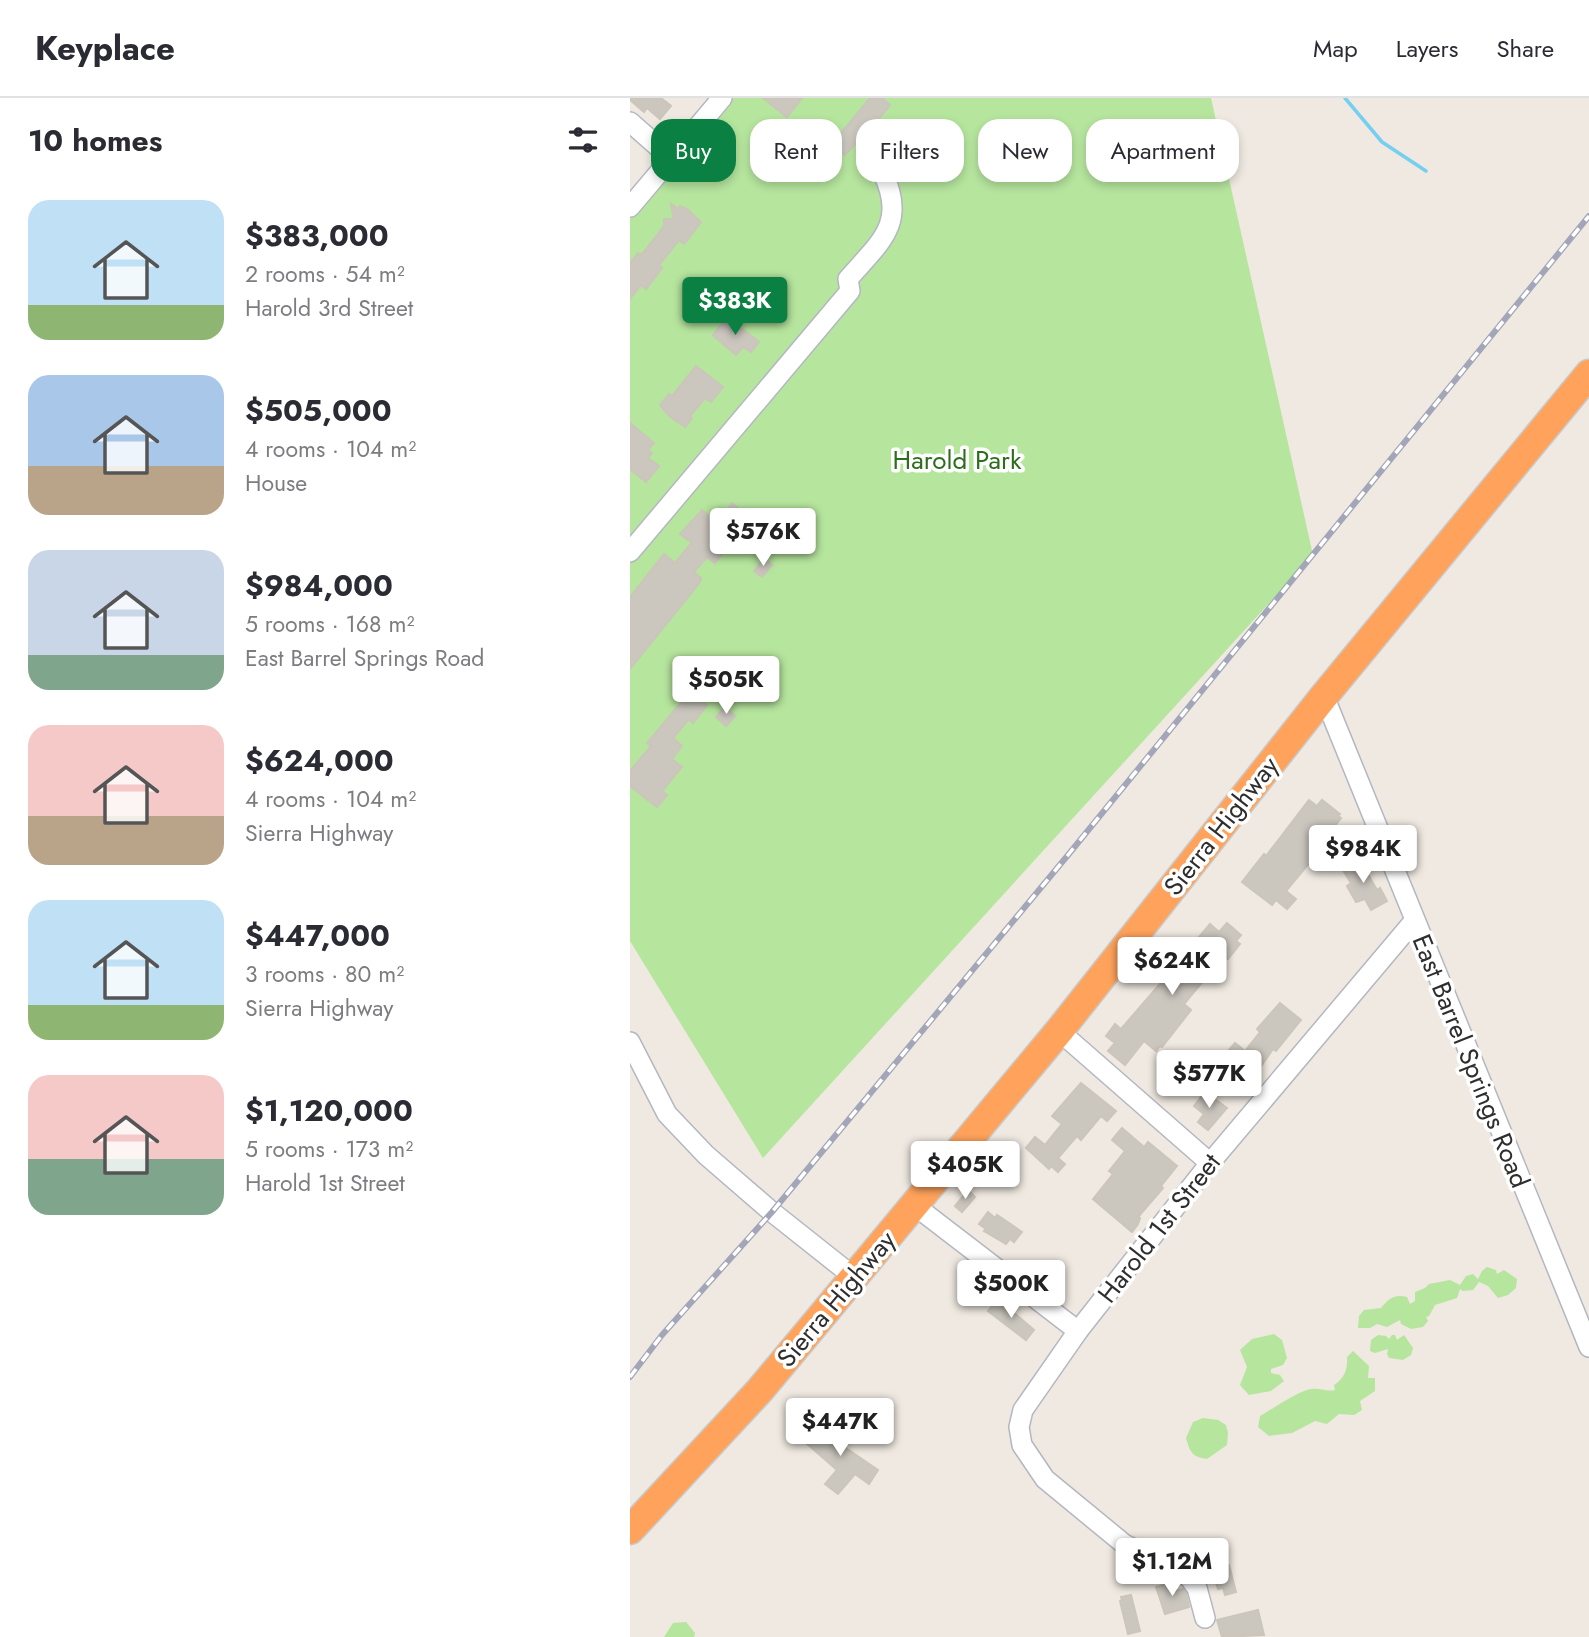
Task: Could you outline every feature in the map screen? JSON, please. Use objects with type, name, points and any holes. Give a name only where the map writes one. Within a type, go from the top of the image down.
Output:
[{"type":"highway","name":"Sierra Highway","points":[[630,1530],[760,1390],[1059,1031],[1324,696],[1589,374]]},
{"type":"street","points":[[704,119],[722,98]]},
{"type":"street","points":[[630,122],[651,140]]},
{"type":"street","points":[[630,207],[651,182]]},
{"type":"street","points":[[630,552],[850,291],[848,279],[892,223],[892,193],[887,182]]},
{"type":"street","name":"East Barrel Springs Road","points":[[1324,696],[1413,921],[1589,1347]]},
{"type":"street","name":"Harold 1st Street","points":[[1205,1618],[1197,1587],[1188,1576],[1124,1544],[1045,1479],[1022,1445],[1019,1427],[1023,1410],[1077,1331],[1210,1163],[1413,921]]},
{"type":"street","points":[[1059,1031],[1210,1163]]},
{"type":"street","points":[[630,1042],[667,1114],[687,1135],[772,1212],[854,1277]]},
{"type":"street","points":[[914,1205],[1077,1331]]},
{"type":"green space","name":"Harold Park","points":[[728,98],[1211,98],[1216,119],[1086,119],[1086,182],[1230,182],[1313,555],[763,1158],[630,941],[630,219],[660,182],[736,182],[736,119],[711,119]]},
{"type":"green space","points":[[1487,1267],[1496,1270],[1497,1274],[1504,1270],[1517,1279],[1516,1288],[1508,1295],[1498,1298],[1488,1286],[1479,1282],[1473,1290],[1460,1289],[1457,1298],[1435,1305],[1426,1317],[1428,1321],[1423,1327],[1411,1329],[1401,1324],[1400,1320],[1387,1327],[1377,1324],[1370,1328],[1358,1328],[1359,1316],[1364,1310],[1381,1308],[1390,1299],[1399,1296],[1407,1297],[1410,1304],[1415,1301],[1415,1292],[1429,1284],[1450,1280],[1460,1285],[1466,1276],[1473,1274],[1478,1279]]},
{"type":"green space","points":[[1274,1334],[1282,1340],[1287,1358],[1283,1365],[1271,1369],[1271,1373],[1280,1375],[1284,1381],[1271,1391],[1249,1395],[1240,1385],[1247,1367],[1240,1350],[1252,1339]]},
{"type":"green space","points":[[1378,1335],[1389,1339],[1395,1335],[1397,1340],[1404,1335],[1413,1348],[1411,1355],[1403,1360],[1389,1358],[1388,1349],[1375,1353],[1370,1351],[1371,1340]]},
{"type":"green space","points":[[1353,1351],[1369,1366],[1368,1378],[1375,1378],[1375,1391],[1360,1401],[1362,1410],[1354,1415],[1339,1414],[1327,1424],[1315,1421],[1292,1433],[1269,1436],[1258,1427],[1260,1416],[1300,1393],[1312,1389],[1335,1390],[1334,1385],[1343,1377],[1347,1357]]},
{"type":"green space","points":[[1203,1418],[1218,1420],[1226,1425],[1228,1433],[1227,1445],[1207,1459],[1192,1453],[1186,1438],[1193,1422]]},
{"type":"green space","points":[[686,1622],[695,1633],[694,1637],[664,1637],[673,1623]]},
{"type":"building","points":[[661,98],[671,106],[660,119],[647,108],[644,112],[630,100]]},
{"type":"building","points":[[763,98],[802,98],[787,117]]},
{"type":"building","points":[[870,98],[882,98],[890,105],[879,119],[856,119],[856,144],[845,155],[842,152],[842,132]]},
{"type":"building","points":[[671,204],[678,209],[680,206],[687,209],[701,222],[684,244],[679,240],[659,265],[662,268],[646,289],[641,285],[630,299],[630,263],[638,253],[643,253],[664,226],[664,219],[674,219]]},
{"type":"building","points":[[727,317],[759,342],[751,352],[743,347],[736,355],[713,335]]},
{"type":"building","points":[[696,366],[723,387],[711,402],[705,398],[690,416],[692,418],[685,427],[669,416],[660,405],[669,394],[672,396]]},
{"type":"building","points":[[630,423],[654,443],[648,450],[652,453],[648,458],[659,466],[646,482],[630,469]]},
{"type":"building","points":[[732,503],[741,511],[733,520],[738,525],[718,550],[722,554],[715,563],[707,557],[694,572],[701,578],[700,582],[630,669],[630,597],[664,554],[675,563],[692,543],[680,534],[702,510],[712,518],[719,509],[724,513]]},
{"type":"building","points":[[764,559],[772,565],[762,577],[754,571]]},
{"type":"building","points":[[694,687],[707,697],[703,702],[707,705],[693,723],[689,719],[673,738],[682,746],[672,759],[682,767],[662,791],[667,795],[657,807],[630,786],[630,771],[651,746],[647,743]]},
{"type":"building","points":[[725,707],[735,716],[726,726],[716,717]]},
{"type":"building","points":[[1309,800],[1317,806],[1322,800],[1340,814],[1338,816],[1341,818],[1331,831],[1337,835],[1286,891],[1296,899],[1287,909],[1276,900],[1272,905],[1242,882],[1264,854],[1266,856]]},
{"type":"building","points":[[1358,857],[1377,890],[1380,888],[1387,901],[1371,910],[1365,899],[1356,902],[1347,886],[1351,883],[1341,867]]},
{"type":"building","points":[[1227,923],[1241,935],[1236,941],[1240,944],[1228,959],[1224,956],[1184,1004],[1191,1010],[1162,1047],[1156,1051],[1144,1041],[1125,1065],[1108,1051],[1115,1043],[1106,1036],[1115,1024],[1121,1029],[1172,970],[1181,978],[1198,958],[1188,950],[1210,924],[1219,932]]},
{"type":"building","points":[[1280,1003],[1301,1020],[1276,1051],[1273,1049],[1252,1079],[1240,1069],[1235,1077],[1226,1070],[1232,1063],[1224,1056],[1235,1043],[1245,1051],[1260,1032],[1257,1029]]},
{"type":"building","points":[[1081,1083],[1116,1111],[1107,1121],[1101,1116],[1081,1140],[1077,1136],[1058,1158],[1065,1164],[1058,1172],[1051,1166],[1049,1169],[1026,1148],[1035,1137],[1045,1145],[1062,1124],[1052,1116]]},
{"type":"building","points":[[1205,1092],[1227,1108],[1208,1130],[1198,1122],[1204,1114],[1194,1106]]},
{"type":"building","points":[[1122,1128],[1144,1147],[1148,1142],[1177,1166],[1161,1186],[1163,1188],[1138,1217],[1138,1224],[1132,1232],[1093,1199],[1113,1174],[1109,1171],[1125,1151],[1112,1140]]},
{"type":"building","points":[[968,1190],[975,1197],[962,1212],[955,1206]]},
{"type":"building","points":[[988,1212],[1022,1232],[1014,1242],[1010,1239],[1006,1244],[984,1231],[986,1229],[979,1224]]},
{"type":"building","points":[[998,1299],[1034,1330],[1026,1340],[988,1311]]},
{"type":"building","points":[[825,1422],[847,1441],[843,1446],[878,1470],[869,1484],[855,1474],[838,1494],[825,1484],[837,1470],[806,1443]]},
{"type":"building","points":[[1229,1565],[1236,1592],[1225,1595],[1223,1588],[1218,1589],[1214,1576],[1219,1574],[1218,1569]]},
{"type":"building","points":[[1173,1582],[1176,1591],[1183,1589],[1186,1593],[1189,1607],[1165,1614],[1156,1587]]},
{"type":"building","points":[[1131,1595],[1140,1631],[1128,1634],[1120,1601],[1121,1597]]},
{"type":"building","points":[[1258,1610],[1264,1635],[1222,1637],[1217,1620]]},
{"type":"waterway","points":[[1345,98],[1382,142],[1426,171]]},
{"type":"railway","points":[[630,1377],[662,1335],[772,1212],[1068,855],[1589,216]]}]
